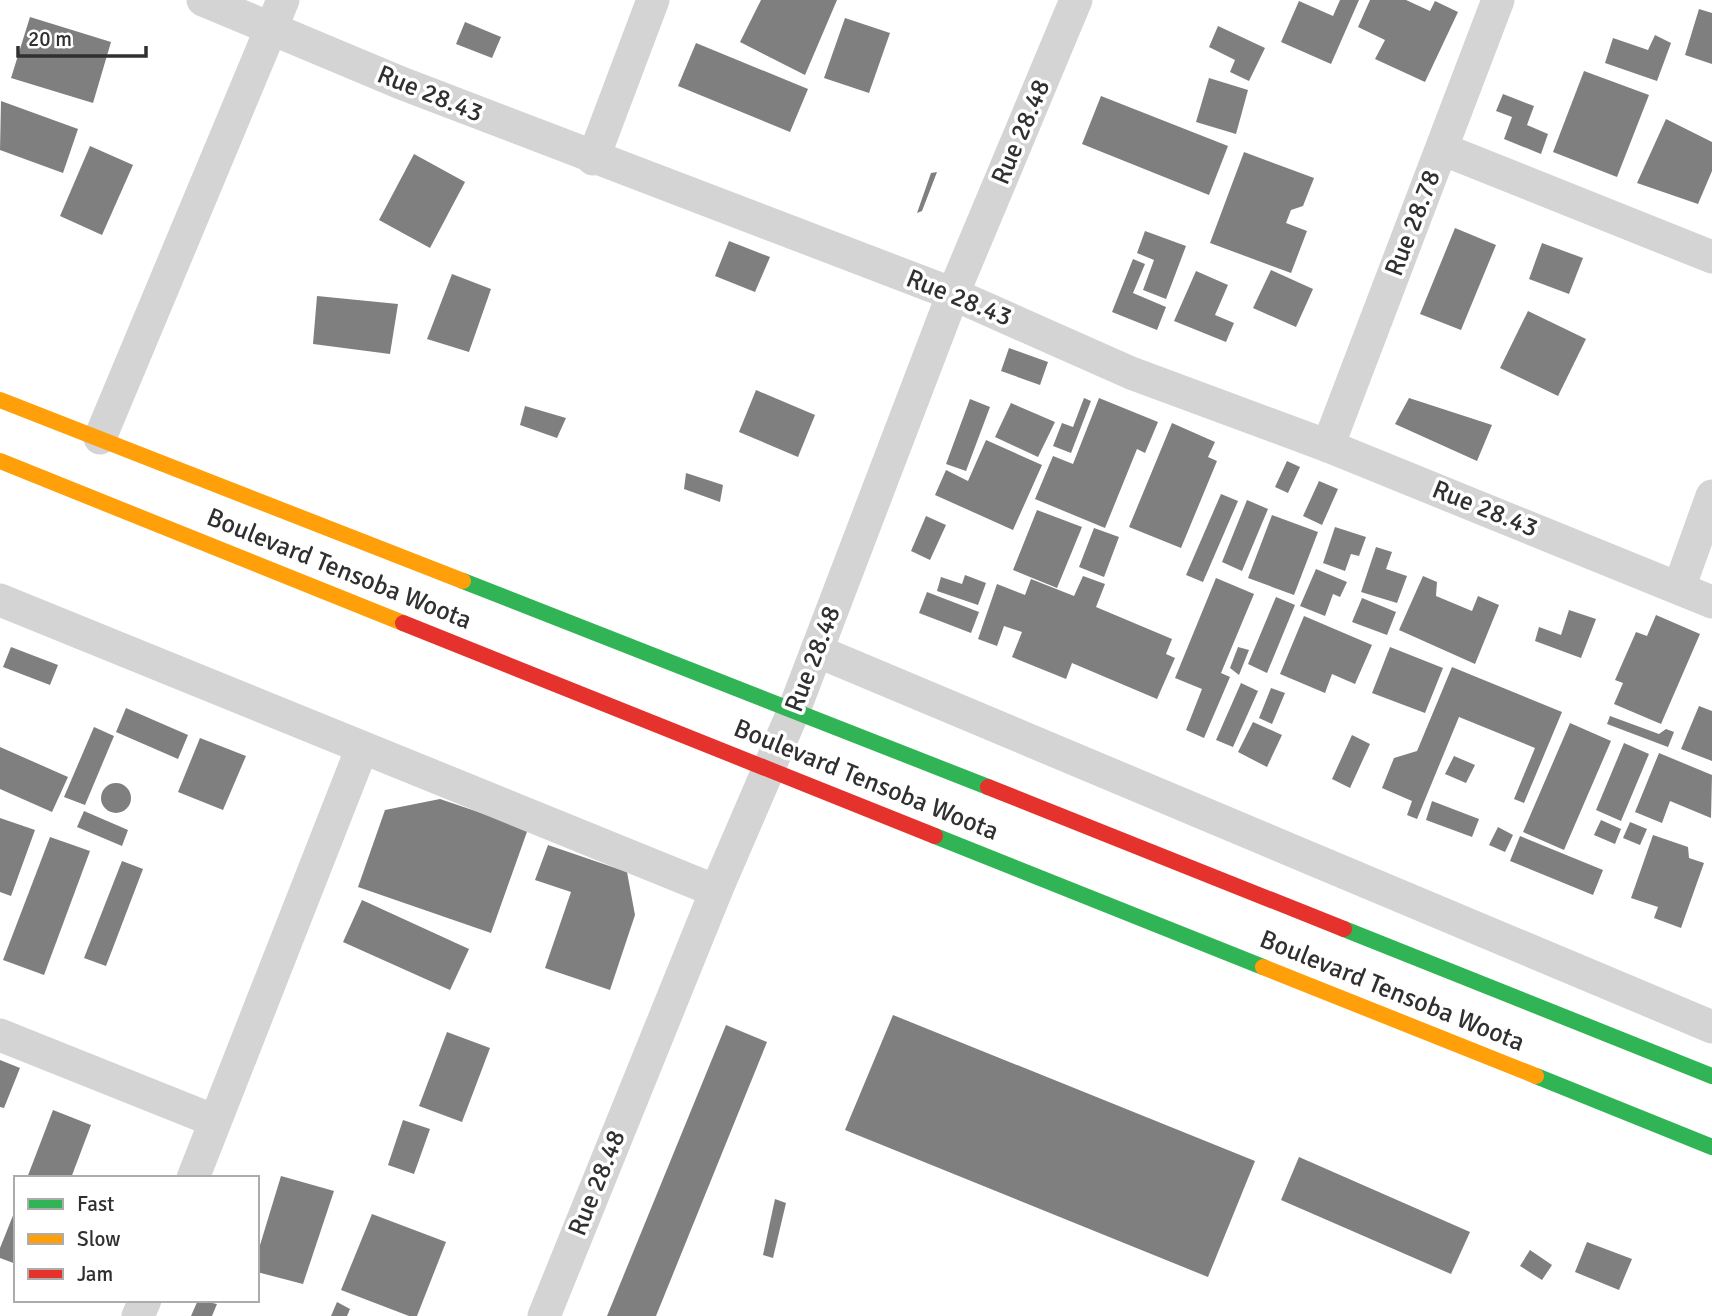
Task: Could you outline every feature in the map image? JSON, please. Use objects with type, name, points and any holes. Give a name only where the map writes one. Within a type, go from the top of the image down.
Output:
[{"type":"main road","name":"Boulevard Tensoba Woota","points":[[0,400],[794,710],[1712,1076]]},
{"type":"main road","name":"Boulevard Tensoba Woota","points":[[0,461],[1712,1147]]},
{"type":"street","name":"Rue 28.43","points":[[203,0],[277,14],[401,83],[593,159],[953,294],[1131,373],[1328,446],[1712,602]]},
{"type":"street","points":[[593,159],[653,0]]},
{"type":"street","name":"Rue 28.48","points":[[544,1316],[716,891],[794,710],[953,294],[1076,0]]},
{"type":"street","name":"Rue 28.78","points":[[1328,446],[1498,0]]},
{"type":"street","points":[[100,438],[277,14]]},
{"type":"street","points":[[1442,149],[1712,257]]},
{"type":"street","points":[[1679,588],[1712,496]]},
{"type":"street","points":[[0,600],[716,891]]},
{"type":"street","points":[[817,651],[1712,1027]]},
{"type":"street","points":[[193,1176],[362,748]]},
{"type":"street","points":[[0,1035],[215,1121]]},
{"type":"building","points":[[761,0],[837,0],[805,75],[740,42]]},
{"type":"building","points":[[1340,0],[1359,0],[1331,64],[1281,42],[1299,1],[1333,16]]},
{"type":"building","points":[[1370,0],[1406,0],[1430,11],[1435,1],[1458,12],[1425,82],[1375,59],[1385,40],[1358,27]]},
{"type":"building","points":[[1699,9],[1712,13],[1712,64],[1685,55]]},
{"type":"building","points":[[30,17],[111,42],[93,103],[11,78]]},
{"type":"building","points":[[845,18],[890,33],[869,93],[824,78]]},
{"type":"building","points":[[465,22],[501,37],[492,58],[456,44]]},
{"type":"building","points":[[1218,26],[1265,48],[1249,81],[1230,72],[1235,60],[1209,47]]},
{"type":"building","points":[[1655,35],[1671,43],[1657,81],[1605,63],[1613,38],[1648,50]]},
{"type":"building","points":[[696,43],[808,89],[790,132],[678,86]]},
{"type":"building","points":[[1584,71],[1649,95],[1617,177],[1553,152]]},
{"type":"building","points":[[1209,78],[1248,90],[1236,134],[1196,122]]},
{"type":"building","points":[[1503,94],[1534,106],[1527,125],[1548,134],[1541,154],[1504,139],[1512,117],[1496,111]]},
{"type":"building","points":[[1101,96],[1228,146],[1209,195],[1082,144]]},
{"type":"building","points":[[1,101],[78,129],[63,173],[0,150]]},
{"type":"building","points":[[1666,119],[1712,142],[1712,171],[1698,204],[1637,183]]},
{"type":"building","points":[[90,146],[133,165],[102,235],[60,216]]},
{"type":"building","points":[[1244,152],[1314,178],[1303,206],[1291,210],[1286,223],[1307,231],[1291,273],[1210,243]]},
{"type":"building","points":[[414,154],[465,182],[430,248],[379,220]]},
{"type":"building","points":[[937,172],[922,211],[917,213],[931,173]]},
{"type":"building","points":[[1455,228],[1496,245],[1461,330],[1420,314]]},
{"type":"building","points":[[1145,231],[1186,246],[1166,299],[1143,290],[1154,260],[1137,253]]},
{"type":"building","points":[[729,241],[770,257],[755,292],[715,276]]},
{"type":"building","points":[[1542,243],[1583,258],[1569,294],[1529,279]]},
{"type":"building","points":[[1133,259],[1145,264],[1133,293],[1166,307],[1157,330],[1112,312]]},
{"type":"building","points":[[1271,270],[1313,289],[1296,327],[1253,308]]},
{"type":"building","points":[[1196,271],[1228,285],[1215,315],[1234,323],[1226,342],[1174,321]]},
{"type":"building","points":[[452,274],[491,289],[469,352],[427,339]]},
{"type":"building","points":[[317,296],[398,304],[390,354],[313,344]]},
{"type":"building","points":[[1528,311],[1586,339],[1558,396],[1500,368]]},
{"type":"building","points":[[1009,348],[1048,362],[1040,385],[1001,371]]},
{"type":"building","points":[[756,390],[815,415],[798,457],[739,432]]},
{"type":"building","points":[[1084,398],[1091,401],[1071,453],[1053,446],[1062,423],[1073,427]]},
{"type":"building","points":[[1099,398],[1158,422],[1145,453],[1137,449],[1105,528],[1035,499],[1053,456],[1073,464]]},
{"type":"building","points":[[1409,398],[1492,425],[1477,461],[1395,424]]},
{"type":"building","points":[[970,399],[990,407],[966,471],[946,464]]},
{"type":"building","points":[[1011,403],[1055,422],[1038,457],[995,437]]},
{"type":"building","points":[[525,406],[566,418],[557,438],[520,425]]},
{"type":"building","points":[[1172,423],[1215,442],[1208,457],[1217,461],[1181,548],[1129,527]]},
{"type":"building","points":[[986,440],[1042,465],[1013,530],[935,495],[946,470],[968,481]]},
{"type":"building","points":[[1287,461],[1300,467],[1288,493],[1275,487]]},
{"type":"building","points":[[686,473],[723,485],[720,502],[684,489]]},
{"type":"building","points":[[1319,481],[1338,489],[1322,525],[1303,516]]},
{"type":"building","points":[[1221,494],[1238,501],[1203,582],[1186,575]]},
{"type":"building","points":[[1247,500],[1268,509],[1242,571],[1222,562]]},
{"type":"building","points":[[1037,510],[1082,527],[1057,588],[1013,570]]},
{"type":"building","points":[[1272,515],[1318,532],[1294,595],[1248,578]]},
{"type":"building","points":[[926,516],[946,525],[930,560],[911,551]]},
{"type":"building","points":[[1335,527],[1366,537],[1359,556],[1351,554],[1345,571],[1323,563]]},
{"type":"building","points":[[1094,528],[1119,537],[1104,577],[1079,567]]},
{"type":"building","points":[[1376,547],[1392,552],[1386,569],[1407,576],[1397,603],[1361,592]]},
{"type":"building","points":[[1316,569],[1347,582],[1340,597],[1333,594],[1325,616],[1300,606]]},
{"type":"building","points":[[965,575],[986,583],[978,605],[937,591],[941,577],[962,584]]},
{"type":"building","points":[[1083,576],[1105,584],[1096,607],[1172,639],[1166,654],[1175,658],[1157,699],[1072,663],[1066,679],[1012,657],[1022,632],[1004,626],[997,646],[978,639],[997,584],[1025,595],[1031,579],[1074,596]]},
{"type":"building","points":[[1423,576],[1437,582],[1436,596],[1472,611],[1478,596],[1499,605],[1475,664],[1399,630]]},
{"type":"building","points":[[1216,578],[1254,594],[1221,673],[1230,677],[1204,738],[1186,730],[1202,689],[1175,678]]},
{"type":"building","points":[[927,592],[979,612],[971,633],[919,613]]},
{"type":"building","points":[[1276,597],[1295,605],[1267,673],[1248,664]]},
{"type":"building","points":[[1362,598],[1396,612],[1387,635],[1352,622]]},
{"type":"building","points":[[1569,610],[1596,619],[1581,658],[1535,641],[1539,627],[1561,635]]},
{"type":"building","points":[[1656,615],[1700,634],[1661,724],[1614,704],[1623,683],[1615,680],[1636,632],[1647,636]]},
{"type":"building","points":[[1304,616],[1372,645],[1355,684],[1332,674],[1325,693],[1280,674]]},
{"type":"building","points":[[11,647],[58,665],[50,685],[3,667]]},
{"type":"building","points":[[1238,647],[1249,650],[1239,675],[1230,668]]},
{"type":"building","points":[[1390,647],[1443,668],[1425,713],[1372,693]]},
{"type":"building","points":[[1452,667],[1562,712],[1524,803],[1514,799],[1535,748],[1459,717],[1417,819],[1407,815],[1412,801],[1382,788],[1394,758],[1417,751]]},
{"type":"building","points":[[1241,683],[1258,691],[1233,747],[1216,740]]},
{"type":"building","points":[[1271,688],[1285,693],[1272,724],[1259,718]]},
{"type":"building","points":[[1699,706],[1712,711],[1712,761],[1681,749]]},
{"type":"building","points":[[126,708],[188,735],[178,759],[116,732]]},
{"type":"building","points":[[1610,716],[1659,734],[1666,729],[1674,732],[1668,747],[1607,724]]},
{"type":"building","points":[[1253,722],[1282,735],[1267,767],[1238,752]]},
{"type":"building","points":[[1570,723],[1611,741],[1564,850],[1523,832]]},
{"type":"building","points":[[94,727],[114,736],[85,805],[64,797]]},
{"type":"building","points":[[1352,735],[1370,744],[1350,788],[1332,779]]},
{"type":"building","points":[[200,738],[246,756],[223,810],[178,792]]},
{"type":"building","points":[[1624,743],[1649,754],[1621,821],[1596,810]]},
{"type":"building","points":[[0,747],[68,777],[52,812],[0,789]]},
{"type":"building","points":[[1659,753],[1712,775],[1711,818],[1670,801],[1662,823],[1635,812]]},
{"type":"building","points":[[1454,756],[1475,765],[1466,783],[1445,774]]},
{"type":"building","points":[[116,783],[127,787],[131,798],[127,809],[116,813],[105,809],[101,798],[105,787]]},
{"type":"building","points":[[440,799],[528,829],[491,933],[358,887],[385,810]]},
{"type":"building","points":[[1432,801],[1479,819],[1472,837],[1426,820]]},
{"type":"building","points":[[84,811],[128,830],[122,846],[77,827]]},
{"type":"building","points":[[0,818],[35,830],[11,896],[0,892]]},
{"type":"building","points":[[1601,820],[1621,829],[1615,844],[1594,835]]},
{"type":"building","points":[[1630,822],[1647,829],[1640,845],[1623,838]]},
{"type":"building","points":[[1498,827],[1513,835],[1505,852],[1489,845]]},
{"type":"building","points":[[1653,835],[1688,847],[1689,858],[1704,863],[1681,928],[1654,918],[1658,907],[1631,898]]},
{"type":"building","points":[[1520,836],[1603,870],[1593,895],[1510,861]]},
{"type":"building","points":[[50,837],[90,851],[44,975],[3,960]]},
{"type":"building","points":[[548,845],[627,872],[635,915],[610,990],[545,968],[571,892],[535,880]]},
{"type":"building","points":[[122,861],[143,869],[106,966],[84,958]]},
{"type":"building","points":[[362,900],[469,949],[450,990],[343,942]]},
{"type":"building","points":[[893,1015],[1255,1161],[1208,1277],[845,1130]]},
{"type":"building","points":[[726,1025],[767,1042],[656,1316],[607,1316]]},
{"type":"building","points":[[447,1032],[490,1048],[462,1122],[419,1106]]},
{"type":"building","points":[[0,1060],[20,1068],[4,1108],[0,1107]]},
{"type":"building","points":[[53,1110],[91,1125],[72,1176],[28,1176]]},
{"type":"building","points":[[403,1120],[430,1129],[414,1174],[388,1165]]},
{"type":"building","points":[[1299,1157],[1470,1232],[1451,1274],[1281,1200]]},
{"type":"building","points":[[281,1176],[334,1191],[303,1284],[259,1273],[259,1248]]},
{"type":"building","points":[[775,1199],[786,1203],[773,1258],[763,1255]]},
{"type":"building","points":[[14,1213],[14,1263],[0,1258],[0,1248]]},
{"type":"building","points":[[372,1214],[446,1242],[417,1316],[409,1316],[341,1290]]},
{"type":"building","points":[[1587,1242],[1632,1259],[1619,1290],[1575,1272]]},
{"type":"building","points":[[1530,1250],[1552,1265],[1542,1280],[1520,1266]]},
{"type":"building","points":[[197,1302],[217,1304],[212,1316],[191,1316]]},
{"type":"building","points":[[337,1302],[350,1309],[347,1316],[331,1316]]},
{"type":"traffic: fast","points":[[463,581],[988,787]]},
{"type":"traffic: fast","points":[[935,836],[1263,967]]},
{"type":"traffic: fast","points":[[1344,929],[1712,1076]]},
{"type":"traffic: fast","points":[[1536,1076],[1712,1147]]},
{"type":"traffic: slow","points":[[0,400],[463,581]]},
{"type":"traffic: slow","points":[[0,461],[403,623]]},
{"type":"traffic: slow","points":[[1263,967],[1536,1076]]},
{"type":"traffic: jam","points":[[403,623],[935,836]]},
{"type":"traffic: jam","points":[[988,787],[1344,929]]}]
